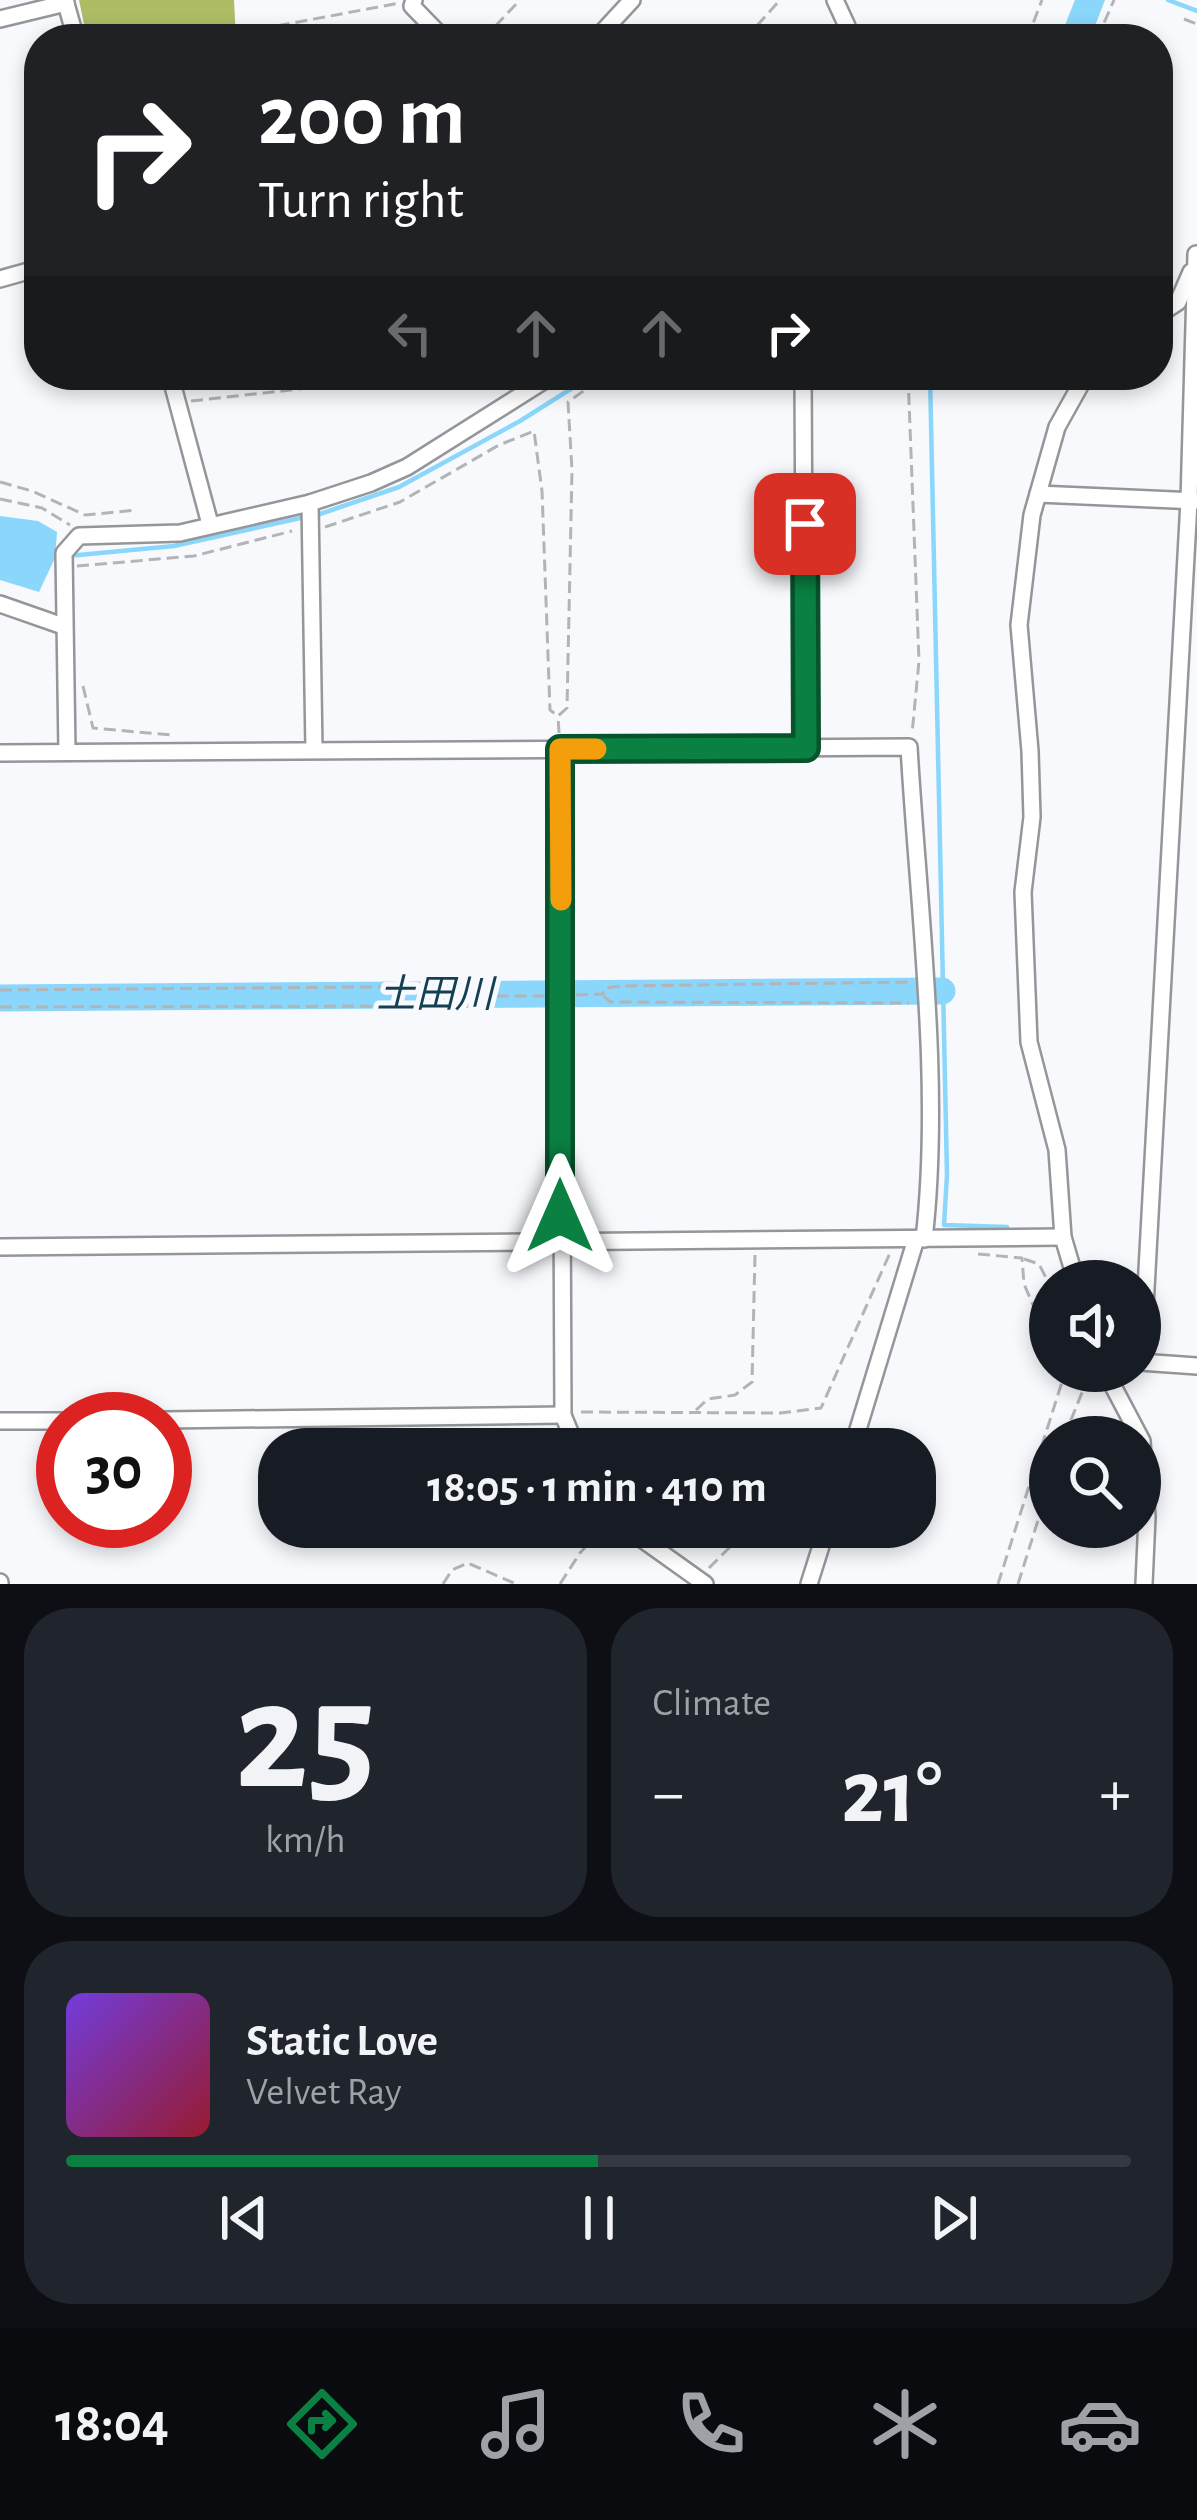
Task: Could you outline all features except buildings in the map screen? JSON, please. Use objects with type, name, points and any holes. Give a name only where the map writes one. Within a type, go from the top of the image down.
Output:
[{"type":"street","points":[[610,24],[632,0]]},
{"type":"street","points":[[0,19],[65,1]]},
{"type":"street","points":[[1173,305],[1197,253]]},
{"type":"street","points":[[1147,1260],[1193,501],[1197,253]]},
{"type":"street","points":[[174,390],[210,524]]},
{"type":"street","points":[[67,752],[64,554],[79,536],[180,533],[310,502],[407,467],[529,390]]},
{"type":"street","points":[[803,390],[806,748]]},
{"type":"street","points":[[1070,1260],[1063,1238],[1057,1150],[1029,1042],[1026,1007],[1023,892],[1031,795],[1019,625],[1038,494],[1066,404],[1076,390]]},
{"type":"street","points":[[1038,494],[1193,501]]},
{"type":"street","points":[[310,502],[314,750]]},
{"type":"street","points":[[0,604],[63,626]]},
{"type":"street","points":[[0,753],[909,747],[930,1182],[920,1239],[859,1428]]},
{"type":"street","points":[[560,749],[560,1216],[563,1413],[569,1428]]},
{"type":"street","points":[[0,1246],[1063,1238]]},
{"type":"street","points":[[1161,1363],[1197,1366]]},
{"type":"street","points":[[1116,1392],[1142,1441],[1147,1517],[1144,1584]]},
{"type":"street","points":[[192,1420],[563,1413]]},
{"type":"street","points":[[0,1421],[36,1420]]},
{"type":"street","points":[[654,1548],[701,1582]]},
{"type":"street","points":[[809,1584],[820,1548]]},
{"type":"path","points":[[497,24],[520,0]]},
{"type":"path","points":[[758,24],[780,0]]},
{"type":"path","points":[[281,24],[395,2],[413,3]]},
{"type":"path","points":[[1184,19],[1197,24]]},
{"type":"path","points":[[178,404],[292,390]]},
{"type":"path","points":[[558,716],[567,708],[571,614],[568,402],[585,390]]},
{"type":"path","points":[[909,390],[920,661],[909,747]]},
{"type":"path","points":[[64,563],[105,565],[182,558],[312,529],[400,502],[534,431],[542,491],[550,710],[558,716],[560,749]]},
{"type":"path","points":[[0,482],[86,515],[137,510]]},
{"type":"path","points":[[0,500],[58,515],[79,536]]},
{"type":"path","points":[[83,686],[93,728],[182,737]]},
{"type":"path","points":[[603,994],[605,988],[622,986],[920,981]]},
{"type":"path","points":[[0,990],[492,986],[495,996],[492,1006],[0,1006]]},
{"type":"path","points":[[495,996],[603,994]]},
{"type":"path","points":[[603,994],[610,1002],[919,1002]]},
{"type":"path","points":[[563,1413],[780,1413],[821,1408],[860,1328],[890,1257],[892,1240]]},
{"type":"path","points":[[695,1412],[708,1400],[735,1395],[752,1382],[755,1241]]},
{"type":"path","points":[[962,1253],[1029,1260]]},
{"type":"path","points":[[1022,1258],[1029,1296]]},
{"type":"path","points":[[998,1584],[1059,1392]]},
{"type":"path","points":[[560,1584],[584,1548]]},
{"type":"path","points":[[701,1582],[731,1548]]},
{"type":"path","points":[[1018,1584],[1029,1548]]},
{"type":"path","points":[[443,1584],[452,1570],[468,1563],[516,1584]]},
{"type":"green space","points":[[79,0],[234,0],[235,24],[84,24]]},
{"type":"water","points":[[1075,0],[1105,0],[1096,24],[1065,24]]},
{"type":"water","points":[[0,516],[38,521],[57,532],[55,558],[39,592],[0,580]]},
{"type":"waterway","points":[[1168,0],[1197,11]]},
{"type":"waterway","points":[[317,515],[399,487],[569,390]]},
{"type":"waterway","points":[[930,390],[947,1175],[944,1225],[1007,1227]]},
{"type":"waterway","points":[[68,556],[174,546],[305,517]]},
{"type":"waterway","name":"土田川","points":[[0,998],[942,991]]},
{"type":"slow traffic","points":[[561,900],[560,749],[596,749]]},
{"type":"route","points":[[560,1216],[560,749],[806,748],[805,524]]}]
